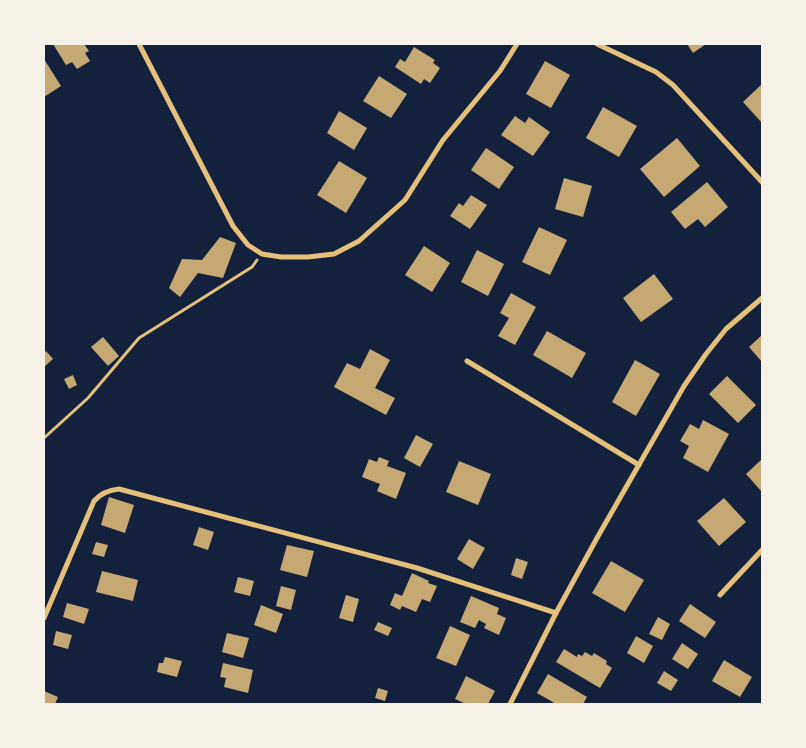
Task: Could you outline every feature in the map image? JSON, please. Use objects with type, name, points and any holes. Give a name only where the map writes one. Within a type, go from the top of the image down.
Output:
[{"type":"street","points":[[139,44],[233,226],[248,245],[262,254],[281,257],[308,257],[334,254],[360,241],[405,200],[443,140],[500,71],[517,44]]},
{"type":"street","points":[[597,44],[656,72],[673,85],[762,182]]},
{"type":"street","points":[[510,704],[612,510],[684,386],[726,329],[762,298]]},
{"type":"street","points":[[467,362],[639,465]]},
{"type":"street","points":[[44,618],[94,501],[106,492],[119,489],[417,568],[556,614]]},
{"type":"street","points":[[720,594],[762,550]]},
{"type":"path","points":[[44,438],[88,398],[139,338],[252,267],[262,254]]},
{"type":"building","points":[[53,44],[84,44],[89,51],[85,53],[90,61],[77,69],[72,62],[66,65]]},
{"type":"building","points":[[687,44],[706,44],[693,53]]},
{"type":"building","points":[[414,47],[435,60],[433,63],[440,68],[430,83],[424,79],[421,84],[395,67],[400,59],[405,62]]},
{"type":"building","points":[[44,59],[61,86],[44,97]]},
{"type":"building","points":[[545,61],[570,75],[551,108],[526,94]]},
{"type":"building","points":[[379,76],[407,94],[391,118],[363,101]]},
{"type":"building","points":[[762,84],[762,123],[743,102]]},
{"type":"building","points":[[603,107],[637,126],[619,157],[586,138]]},
{"type":"building","points":[[339,111],[367,128],[354,150],[327,133]]},
{"type":"building","points":[[515,116],[525,123],[529,117],[550,132],[533,156],[501,135]]},
{"type":"building","points":[[677,138],[700,166],[664,197],[640,169]]},
{"type":"building","points":[[486,148],[514,167],[499,189],[471,170]]},
{"type":"building","points":[[339,161],[367,178],[346,213],[317,195]]},
{"type":"building","points":[[564,178],[592,186],[583,217],[555,209]]},
{"type":"building","points":[[707,182],[728,207],[705,227],[698,219],[685,229],[671,212]]},
{"type":"building","points":[[471,195],[487,205],[470,229],[450,216],[459,203],[463,206]]},
{"type":"building","points":[[539,227],[567,240],[550,275],[522,262]]},
{"type":"building","points":[[220,237],[236,243],[223,278],[198,273],[180,297],[169,288],[182,259],[202,260]]},
{"type":"building","points":[[424,246],[450,263],[432,292],[405,275]]},
{"type":"building","points":[[477,250],[504,264],[488,296],[461,282]]},
{"type":"building","points":[[654,274],[673,299],[641,322],[623,298]]},
{"type":"building","points":[[511,293],[536,307],[515,345],[498,336],[509,318],[500,313]]},
{"type":"building","points":[[547,331],[586,353],[572,378],[533,355]]},
{"type":"building","points":[[762,335],[762,362],[749,347]]},
{"type":"building","points":[[103,337],[119,356],[108,366],[91,347]]},
{"type":"building","points":[[370,349],[390,360],[375,388],[395,398],[386,415],[334,387],[347,363],[360,369]]},
{"type":"building","points":[[46,351],[53,359],[44,367],[44,353]]},
{"type":"building","points":[[635,360],[660,374],[636,416],[612,402]]},
{"type":"building","points":[[73,375],[77,385],[69,389],[64,379]]},
{"type":"building","points":[[727,376],[756,405],[738,423],[709,394]]},
{"type":"building","points":[[703,420],[729,434],[708,472],[683,458],[689,446],[680,441],[690,424],[699,429]]},
{"type":"building","points":[[416,435],[433,444],[420,467],[404,458]]},
{"type":"building","points":[[379,457],[389,461],[387,466],[406,473],[396,499],[377,491],[380,484],[362,477],[369,459],[377,462]]},
{"type":"building","points":[[762,459],[762,492],[746,474]]},
{"type":"building","points":[[459,461],[491,474],[478,505],[446,492]]},
{"type":"building","points":[[109,497],[134,505],[125,533],[101,525]]},
{"type":"building","points":[[724,498],[746,522],[719,546],[697,521]]},
{"type":"building","points":[[199,527],[214,532],[208,550],[193,545]]},
{"type":"building","points":[[469,539],[485,548],[473,569],[457,559]]},
{"type":"building","points":[[96,542],[108,545],[104,557],[92,554]]},
{"type":"building","points":[[287,545],[314,551],[307,577],[280,570]]},
{"type":"building","points":[[516,558],[528,562],[522,579],[511,575]]},
{"type":"building","points":[[611,561],[644,580],[625,612],[592,593]]},
{"type":"building","points":[[102,571],[138,580],[133,601],[96,592]]},
{"type":"building","points":[[412,573],[437,586],[430,602],[422,599],[416,612],[402,606],[400,610],[390,605],[395,593],[402,596]]},
{"type":"building","points":[[238,577],[254,581],[250,596],[234,592]]},
{"type":"building","points":[[281,586],[296,590],[291,610],[276,606]]},
{"type":"building","points":[[346,595],[359,599],[353,622],[339,618]]},
{"type":"building","points":[[471,596],[499,608],[497,614],[506,618],[499,635],[484,628],[486,624],[479,620],[475,628],[460,622]]},
{"type":"building","points":[[67,603],[89,609],[84,624],[63,617]]},
{"type":"building","points":[[690,604],[716,622],[705,638],[679,621]]},
{"type":"building","points":[[261,605],[283,614],[276,633],[254,625]]},
{"type":"building","points":[[658,617],[670,624],[662,640],[649,634]]},
{"type":"building","points":[[378,622],[392,628],[388,636],[374,630]]},
{"type":"building","points":[[450,626],[470,635],[456,666],[436,658]]},
{"type":"building","points":[[56,631],[72,635],[68,649],[53,645]]},
{"type":"building","points":[[227,633],[249,638],[243,658],[222,652]]},
{"type":"building","points":[[636,636],[653,646],[644,663],[627,653]]},
{"type":"building","points":[[682,643],[698,654],[688,669],[672,659]]},
{"type":"building","points":[[564,649],[577,657],[578,654],[582,656],[585,652],[592,656],[594,653],[607,661],[606,664],[612,668],[600,688],[556,662]]},
{"type":"building","points":[[165,657],[182,661],[177,677],[157,672],[159,663],[163,663]]},
{"type":"building","points":[[724,660],[752,677],[740,697],[712,681]]},
{"type":"building","points":[[223,663],[253,670],[248,693],[224,687],[226,678],[220,677]]},
{"type":"building","points":[[664,671],[678,680],[671,691],[657,683]]},
{"type":"building","points":[[548,674],[587,697],[583,704],[556,704],[537,693]]},
{"type":"building","points":[[466,676],[495,691],[488,704],[466,704],[455,699]]},
{"type":"building","points":[[378,688],[388,691],[385,701],[375,698]]},
{"type":"building","points":[[44,691],[58,697],[55,704],[44,704]]}]
